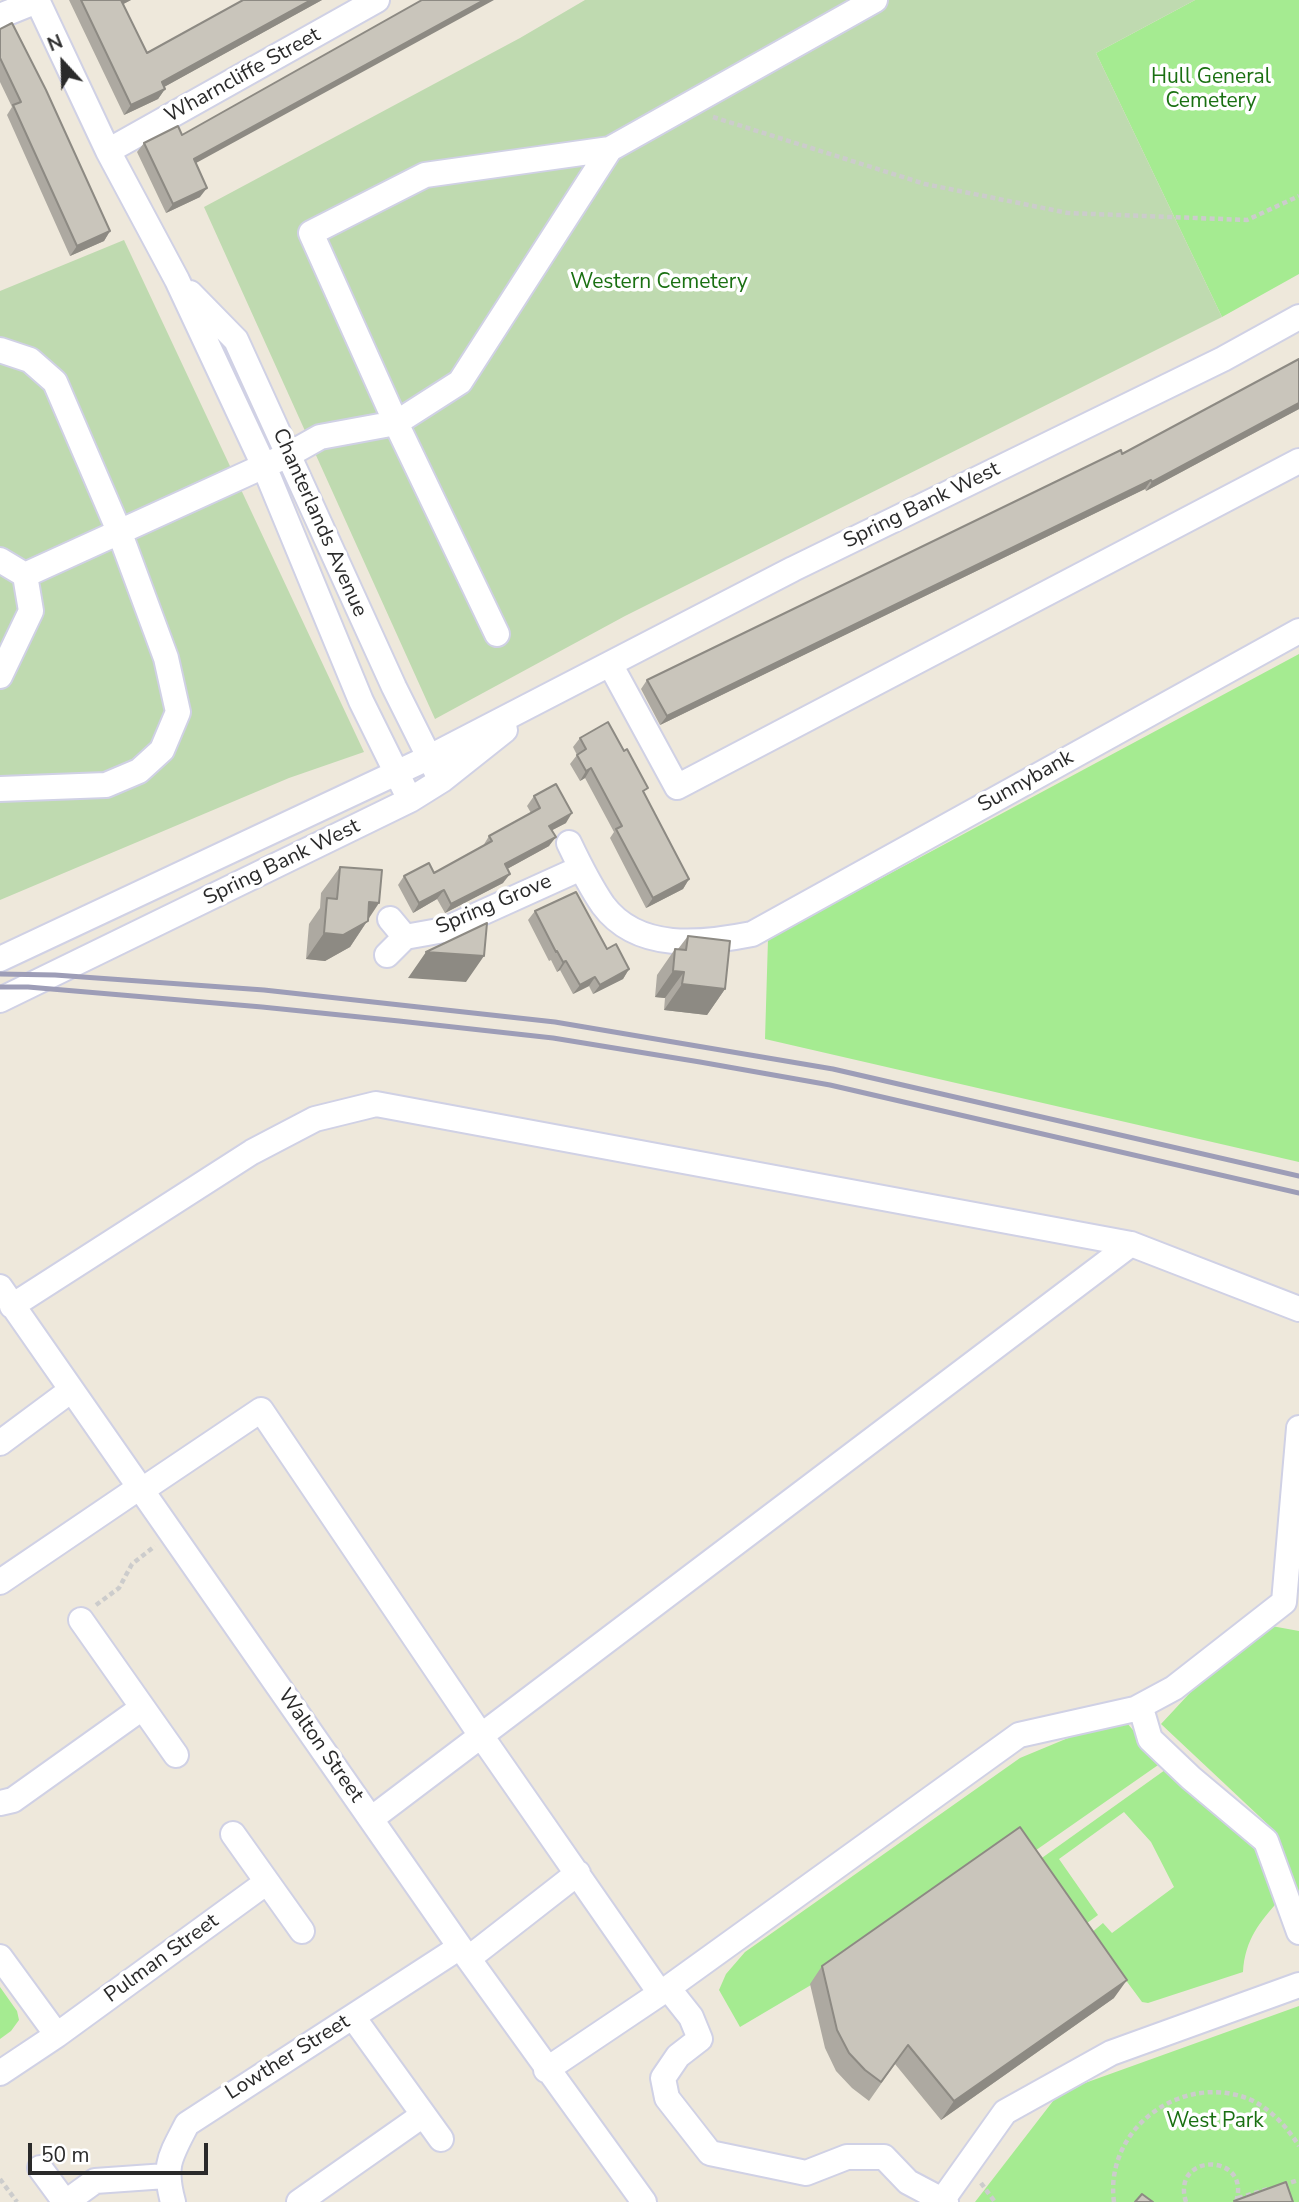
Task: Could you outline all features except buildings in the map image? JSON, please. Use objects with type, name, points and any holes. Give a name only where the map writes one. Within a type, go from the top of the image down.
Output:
[{"type":"street","name":"Wharncliffe Street","points":[[108,151],[377,0]]},
{"type":"street","points":[[497,634],[396,423],[310,233],[425,175],[610,149],[875,0]]},
{"type":"street","name":"Chanterlands Avenue","points":[[37,1],[108,151],[177,280],[264,466],[361,701],[410,800]]},
{"type":"street","points":[[0,16],[37,1]]},
{"type":"street","points":[[25,575],[288,455],[320,437],[396,423],[460,382],[610,149]]},
{"type":"street","name":"Chanterlands Avenue","points":[[177,280],[236,340],[428,758],[442,780]]},
{"type":"street","name":"Spring Bank West","points":[[0,960],[428,758],[793,569],[1223,359],[1299,317]]},
{"type":"street","points":[[0,350],[30,360],[55,382],[119,531],[166,658],[178,712],[162,750],[139,771],[106,785],[0,789]]},
{"type":"street","points":[[610,664],[677,787],[1299,461]]},
{"type":"street","points":[[0,560],[25,575],[32,611],[0,676]]},
{"type":"street","name":"Sunnybank","points":[[581,868],[604,906],[628,929],[670,942],[716,941],[752,934],[1299,631]]},
{"type":"street","name":"Spring Bank West","points":[[0,1000],[410,800],[442,780],[547,697]]},
{"type":"street","points":[[569,843],[581,868]]},
{"type":"street","name":"Spring Grove","points":[[387,955],[398,928],[444,930],[581,868]]},
{"type":"street","points":[[6,1297],[252,1152],[315,1119],[376,1104],[1131,1244],[1299,1309]]},
{"type":"street","points":[[371,1819],[1131,1244]]},
{"type":"street","name":"Walton Street","points":[[6,1297],[546,2070],[644,2202]]},
{"type":"street","points":[[0,1443],[71,1391]]},
{"type":"street","points":[[0,1582],[261,1410],[482,1737],[578,1873],[664,1990],[691,2017],[700,2039],[678,2056],[663,2078],[667,2098],[710,2153],[806,2173],[847,2157],[884,2157],[908,2182],[943,2201],[1005,2112],[1111,2053],[1299,1985]]},
{"type":"street","points":[[546,2070],[664,1990],[1019,1735],[1135,1709],[1174,1688],[1284,1602],[1299,1427]]},
{"type":"street","points":[[81,1620],[176,1755]]},
{"type":"street","points":[[0,1803],[13,1800],[142,1708]]},
{"type":"street","points":[[1135,1709],[1143,1715],[1150,1739],[1191,1778],[1266,1841],[1299,1932]]},
{"type":"street","points":[[233,1834],[302,1931]]},
{"type":"street","name":"Lowther Street","points":[[166,2176],[173,2151],[187,2124],[353,2017],[464,1953],[578,1873]]},
{"type":"street","name":"Pulman Street","points":[[0,2073],[57,2035],[267,1882]]},
{"type":"street","points":[[0,1957],[57,2035]]},
{"type":"street","points":[[353,2017],[441,2139]]},
{"type":"street","points":[[299,2202],[423,2115]]},
{"type":"street","points":[[40,2168],[65,2202],[95,2181],[166,2176],[173,2202]]},
{"type":"path","points":[[682,107],[925,184],[1068,213],[1247,220],[1299,196]]},
{"type":"path","points":[[81,1620],[81,1615],[119,1588],[132,1564],[172,1533]]},
{"type":"path","points":[[1114,2202],[1112,2189],[1118,2158],[1132,2130],[1154,2109],[1182,2096],[1216,2092],[1250,2099],[1278,2118],[1299,2146]]},
{"type":"path","points":[[1186,2202],[1183,2190],[1185,2181],[1197,2167],[1206,2164],[1215,2164],[1231,2172],[1236,2180],[1237,2200],[1299,2180]]},
{"type":"path","points":[[0,2179],[17,2202]]},
{"type":"green space","name":"Western Cemetery","points":[[585,0],[1195,0],[1096,53],[1222,317],[625,616],[435,719],[204,207],[520,38]]},
{"type":"green space","name":"Hull General Cemetery","points":[[1195,0],[1299,0],[1299,274],[1222,317],[1096,53]]},
{"type":"green space","points":[[124,240],[364,752],[289,778],[0,900],[0,291]]},
{"type":"green space","points":[[1299,654],[1299,1162],[765,1039],[768,939]]},
{"type":"green space","points":[[1255,1623],[1299,1631],[1299,1895],[1276,1832],[1161,1724]]},
{"type":"green space","points":[[1121,1716],[1161,1763],[1019,1862],[740,2027],[719,1990],[726,1974],[745,1952],[1020,1758]]},
{"type":"green space","points":[[1172,1765],[1250,1837],[1280,1899],[1250,1940],[1243,1972],[1148,2003],[1142,2002],[1091,1933],[1103,1923],[1112,1933],[1174,1887],[1151,1842],[1124,1812],[1059,1859],[1098,1915],[1071,1935],[1025,1870]]},
{"type":"green space","points":[[0,1987],[17,2011],[19,2020],[11,2031],[0,2039]]},
{"type":"green space","name":"West Park","points":[[1299,2006],[1299,2202],[975,2202],[1060,2092]]},
{"type":"railway","points":[[0,974],[55,975],[264,990],[555,1022],[833,1069],[1299,1176]]},
{"type":"railway","points":[[0,987],[28,987],[262,1007],[553,1038],[830,1085],[1299,1193]]}]
